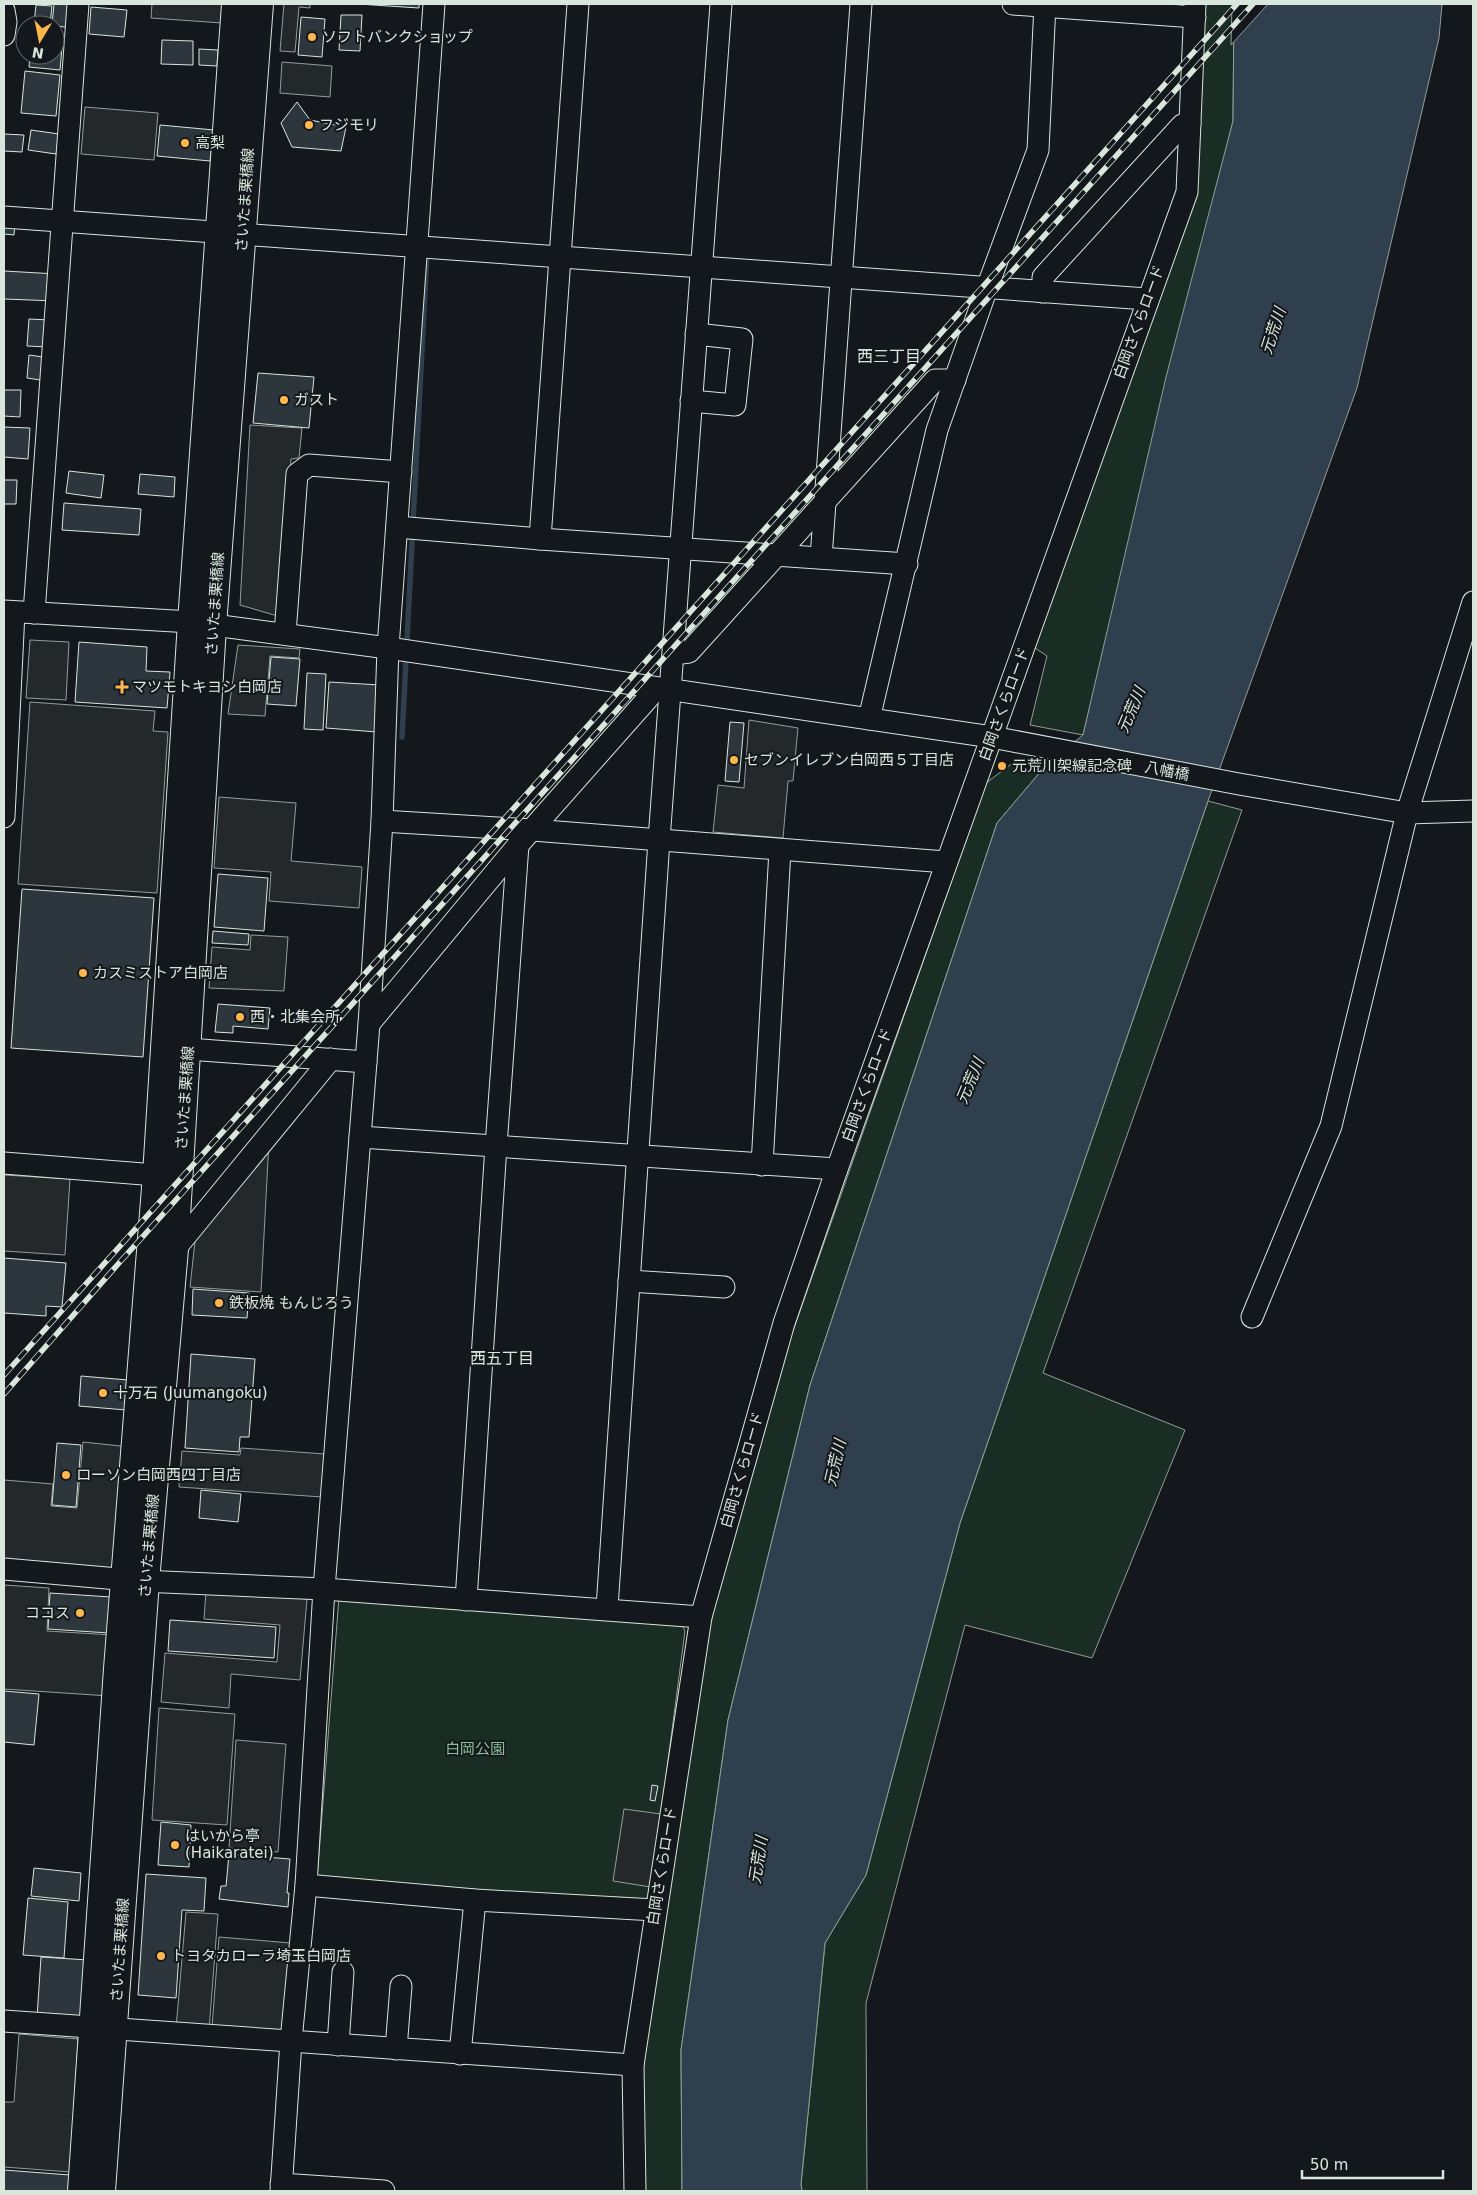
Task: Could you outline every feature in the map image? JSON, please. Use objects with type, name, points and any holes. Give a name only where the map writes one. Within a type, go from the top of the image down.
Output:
[{"type":"main road","name":"さいたま栗橋線","points":[[231,233],[235,4]]},
{"type":"main road","name":"さいたま栗橋線","points":[[102,2191],[104,2029],[135,1580],[156,1175],[202,624],[231,233],[260,4]]},
{"type":"main road","name":"さいたま栗橋線","points":[[135,1580],[175,1249],[188,1049],[202,624]]},
{"type":"main road","name":"さいたま栗橋線","points":[[80,2191],[104,2029]]},
{"type":"street","points":[[4,817],[17,612],[62,222],[78,4]]},
{"type":"street","points":[[384,2191],[281,2188],[291,2041],[306,1885],[324,1589],[369,1024],[382,821],[388,648],[434,4]]},
{"type":"street","points":[[540,539],[578,4]]},
{"type":"street","points":[[607,1608],[659,840],[661,689],[674,654],[721,4]]},
{"type":"street","points":[[822,558],[861,4]]},
{"type":"street","points":[[1013,4],[1195,11]]},
{"type":"street","points":[[869,719],[938,430],[987,288],[1038,150],[1045,5]]},
{"type":"street","points":[[4,10],[6,22],[4,35]]},
{"type":"street","name":"白岡さくらロード","points":[[635,2191],[633,2065],[701,1616],[784,1323],[946,862],[1187,192],[1195,11]]},
{"type":"street","points":[[1043,292],[1043,276],[1182,125],[1190,123]]},
{"type":"street","points":[[4,217],[1148,299]]},
{"type":"street","points":[[691,401],[735,405],[742,338],[696,334]]},
{"type":"street","points":[[674,654],[689,652],[935,380],[955,380]]},
{"type":"street","points":[[285,634],[297,474],[309,465],[401,472]]},
{"type":"street","points":[[397,527],[540,539],[907,564]]},
{"type":"street","points":[[1252,1317],[1332,1126],[1407,813],[1473,602]]},
{"type":"street","name":"八幡橋","points":[[17,612],[202,624],[388,648],[992,737],[1239,784],[1407,813],[1473,811]]},
{"type":"street","points":[[369,1024],[525,838],[650,696],[661,689]]},
{"type":"street","points":[[382,821],[525,838],[659,840],[946,862]]},
{"type":"street","points":[[466,1600],[496,1146],[525,838]]},
{"type":"street","points":[[762,1165],[780,850]]},
{"type":"street","points":[[188,1049],[366,1062]]},
{"type":"street","points":[[175,1249],[331,1059]]},
{"type":"street","points":[[360,1137],[837,1169]]},
{"type":"street","points":[[4,1162],[156,1175]]},
{"type":"street","points":[[629,1281],[724,1287]]},
{"type":"street","points":[[4,1569],[135,1580],[324,1589],[701,1616]]},
{"type":"street","points":[[306,1885],[475,1900],[656,1910]]},
{"type":"street","points":[[460,2054],[475,1900]]},
{"type":"street","points":[[338,2045],[343,1972]]},
{"type":"street","points":[[396,2050],[401,1986]]},
{"type":"street","points":[[4,2021],[396,2050],[633,2065]]},
{"type":"green space","points":[[1205,4],[1234,4],[1233,121],[1083,735],[1030,725],[1047,656],[1032,646],[1194,186]]},
{"type":"green space","points":[[1018,759],[1047,764],[997,823],[810,1385],[728,1720],[681,2050],[682,2191],[644,2191],[643,2060],[713,1606],[781,1365],[986,783]]},
{"type":"green space","points":[[1208,801],[1242,810],[1043,1373],[1185,1430],[1092,1658],[965,1625],[866,2003],[867,2191],[802,2191],[801,2184],[825,1943],[866,1875],[960,1523]]},
{"type":"green space","name":"白岡公園","points":[[339,1597],[682,1624],[685,1631],[648,1897],[639,1903],[317,1879]]},
{"type":"shaded area","points":[[152,4],[223,4],[222,23],[151,18]]},
{"type":"shaded area","points":[[284,4],[310,4],[310,8],[299,7],[295,52],[280,51]]},
{"type":"shaded area","points":[[282,62],[332,66],[330,97],[280,93]]},
{"type":"shaded area","points":[[85,107],[158,113],[154,160],[81,154]]},
{"type":"shaded area","points":[[250,425],[302,428],[299,458],[291,459],[281,617],[240,605]]},
{"type":"shaded area","points":[[30,640],[69,642],[66,700],[26,698]]},
{"type":"shaded area","points":[[238,645],[300,649],[299,658],[270,656],[265,716],[228,714]]},
{"type":"shaded area","points":[[30,702],[155,711],[153,731],[168,732],[157,893],[18,884]]},
{"type":"shaded area","points":[[749,720],[798,728],[793,781],[788,781],[783,838],[713,832],[718,785],[744,788]]},
{"type":"shaded area","points":[[219,797],[296,803],[291,861],[362,867],[359,908],[269,901],[271,872],[214,868]]},
{"type":"shaded area","points":[[251,935],[288,937],[284,991],[209,988],[212,947],[250,950]]},
{"type":"shaded area","points":[[269,1141],[261,1292],[190,1287],[196,1232]]},
{"type":"shaded area","points":[[4,1175],[70,1179],[65,1255],[4,1251]]},
{"type":"shaded area","points":[[83,1442],[130,1447],[121,1573],[4,1566],[4,1480],[53,1484],[51,1506],[77,1508]]},
{"type":"shaded area","points":[[241,1448],[325,1454],[322,1497],[179,1487],[182,1451],[240,1455]]},
{"type":"shaded area","points":[[4,1585],[49,1588],[47,1631],[113,1635],[109,1696],[4,1689]]},
{"type":"shaded area","points":[[206,1591],[307,1599],[300,1680],[231,1674],[229,1708],[161,1702],[165,1653],[277,1662],[280,1625],[204,1619]]},
{"type":"shaded area","points":[[159,1708],[235,1714],[227,1825],[152,1820]]},
{"type":"shaded area","points":[[236,1740],[286,1744],[278,1852],[229,1848]]},
{"type":"shaded area","points":[[624,1809],[661,1814],[651,1887],[613,1881]]},
{"type":"shaded area","points":[[186,1912],[218,1914],[209,2030],[176,2028]]},
{"type":"shaded area","points":[[219,1937],[291,1943],[283,2033],[212,2027]]},
{"type":"shaded area","points":[[19,2034],[78,2039],[70,2172],[4,2167],[4,2102],[14,2102]]},
{"type":"water","name":"元荒川","points":[[1234,4],[1442,4],[1439,38],[1357,388],[1208,801],[960,1523],[866,1875],[825,1943],[801,2184],[802,2191],[682,2191],[681,2050],[728,1720],[810,1385],[997,823],[1047,764],[1083,735],[1166,377],[1233,121]]},
{"type":"pier","points":[[1232,4],[1268,4],[1231,45]]},
{"type":"building","points":[[54,4],[72,4],[70,28],[65,27],[65,15],[53,15]]},
{"type":"building","points":[[358,4],[419,4],[419,8]]},
{"type":"building","points":[[36,5],[52,6],[51,15],[35,15]]},
{"type":"building","points":[[91,7],[127,10],[124,37],[89,34]]},
{"type":"building","points":[[341,15],[362,15],[360,51],[339,50]]},
{"type":"building","name":"ソフトバンクショップ","points":[[301,17],[325,19],[322,57],[298,55]]},
{"type":"building","points":[[162,40],[193,41],[193,65],[161,64]]},
{"type":"building","points":[[199,49],[218,50],[217,66],[199,65]]},
{"type":"building","points":[[29,65],[60,65],[60,70],[29,67]]},
{"type":"building","points":[[25,71],[60,75],[56,116],[21,113]]},
{"type":"building","name":"フジモリ","points":[[297,102],[310,120],[346,127],[341,151],[292,147],[281,123]]},
{"type":"building","name":"高梨","points":[[160,125],[214,130],[210,161],[157,156]]},
{"type":"building","points":[[31,130],[59,134],[56,154],[28,150]]},
{"type":"building","points":[[4,134],[24,135],[22,152],[4,151]]},
{"type":"building","points":[[4,222],[15,223],[14,235],[4,234]]},
{"type":"building","points":[[4,271],[57,274],[56,301],[4,299]]},
{"type":"building","points":[[29,319],[50,320],[48,347],[27,346]]},
{"type":"building","points":[[29,355],[50,358],[47,381],[27,378]]},
{"type":"building","name":"ガスト","points":[[258,373],[314,377],[309,428],[253,423]]},
{"type":"building","points":[[4,390],[21,390],[20,417],[4,416]]},
{"type":"building","points":[[4,427],[30,428],[28,459],[4,457]]},
{"type":"building","points":[[69,471],[104,475],[101,498],[66,493]]},
{"type":"building","points":[[140,474],[175,477],[174,497],[138,494]]},
{"type":"building","points":[[4,480],[17,480],[16,504],[4,504]]},
{"type":"building","points":[[64,503],[141,509],[139,535],[62,530]]},
{"type":"building","name":"マツモトキヨシ白岡店","points":[[79,642],[147,647],[146,671],[170,672],[167,708],[75,702]]},
{"type":"building","points":[[271,657],[300,659],[296,706],[267,704]]},
{"type":"building","points":[[307,673],[326,674],[323,730],[304,729]]},
{"type":"building","points":[[329,682],[380,685],[377,732],[326,728]]},
{"type":"building","points":[[730,722],[744,723],[739,782],[725,781]]},
{"type":"building","points":[[218,874],[268,878],[264,931],[214,927]]},
{"type":"building","name":"カスミストア白岡店","points":[[22,889],[154,898],[143,1057],[11,1048]]},
{"type":"building","points":[[213,931],[249,934],[248,945],[212,943]]},
{"type":"building","points":[[218,1004],[270,1008],[268,1029],[233,1026],[233,1033],[215,1032]]},
{"type":"building","points":[[4,1258],[66,1263],[62,1307],[46,1306],[46,1316],[4,1313]]},
{"type":"building","points":[[193,1289],[249,1293],[247,1318],[192,1315]]},
{"type":"building","points":[[191,1354],[255,1359],[249,1437],[240,1437],[239,1452],[185,1448]]},
{"type":"building","name":"十万石 (Juumangoku)","points":[[81,1376],[128,1380],[126,1410],[79,1406]]},
{"type":"building","name":"ローソン白岡西四丁目店","points":[[57,1443],[81,1445],[76,1507],[52,1505]]},
{"type":"building","points":[[201,1490],[241,1494],[238,1522],[199,1518]]},
{"type":"building","name":"ココス","points":[[50,1593],[111,1597],[109,1633],[48,1629]]},
{"type":"building","points":[[170,1620],[276,1627],[274,1658],[168,1651]]},
{"type":"building","points":[[4,1691],[39,1694],[34,1745],[4,1742]]},
{"type":"building","points":[[652,1785],[658,1786],[655,1801],[650,1800]]},
{"type":"building","name":"はいから亭 (Haikaratei)","points":[[161,1822],[191,1825],[189,1867],[158,1865]]},
{"type":"building","points":[[229,1854],[290,1859],[287,1893],[289,1893],[288,1907],[219,1899],[221,1886],[226,1886]]},
{"type":"building","points":[[34,1868],[81,1873],[79,1901],[31,1896]]},
{"type":"building","points":[[146,1874],[206,1878],[204,1911],[182,1910],[176,1998],[138,1995]]},
{"type":"building","points":[[28,1898],[68,1902],[64,1958],[23,1955]]},
{"type":"building","points":[[41,1957],[88,1960],[84,2021],[37,2017]]},
{"type":"building","points":[[4,2170],[70,2175],[69,2191],[4,2191]]},
{"type":"waterway","points":[[402,737],[427,252]]},
{"type":"railway","points":[[4,1375],[1237,4]]},
{"type":"railway","points":[[4,1394],[119,1263],[1253,4]]},
{"type":"place","name":"ソフトバンクショップ","points":[[312,37]]},
{"type":"place","name":"フジモリ","points":[[309,125]]},
{"type":"place","name":"高梨","points":[[185,143]]},
{"type":"place","name":"ガスト","points":[[284,400]]},
{"type":"place","name":"マツモトキヨシ白岡店","points":[[122,687]]},
{"type":"place","name":"セブンイレブン白岡西５丁目店","points":[[734,760]]},
{"type":"place","name":"元荒川架線記念碑","points":[[1002,766]]},
{"type":"place","name":"カスミストア白岡店","points":[[83,973]]},
{"type":"place","name":"西・北集会所","points":[[240,1017]]},
{"type":"place","name":"鉄板焼 もんじろう","points":[[219,1303]]},
{"type":"place","name":"十万石 (Juumangoku)","points":[[103,1393]]},
{"type":"place","name":"ローソン白岡西四丁目店","points":[[66,1475]]},
{"type":"place","name":"ココス","points":[[80,1613]]},
{"type":"place","name":"はいから亭 (Haikaratei)","points":[[175,1845]]},
{"type":"place","name":"トヨタカローラ埼玉白岡店","points":[[161,1956]]},
{"type":"district","name":"西三丁目","points":[[889,356]]},
{"type":"district","name":"西五丁目","points":[[502,1358]]}]
